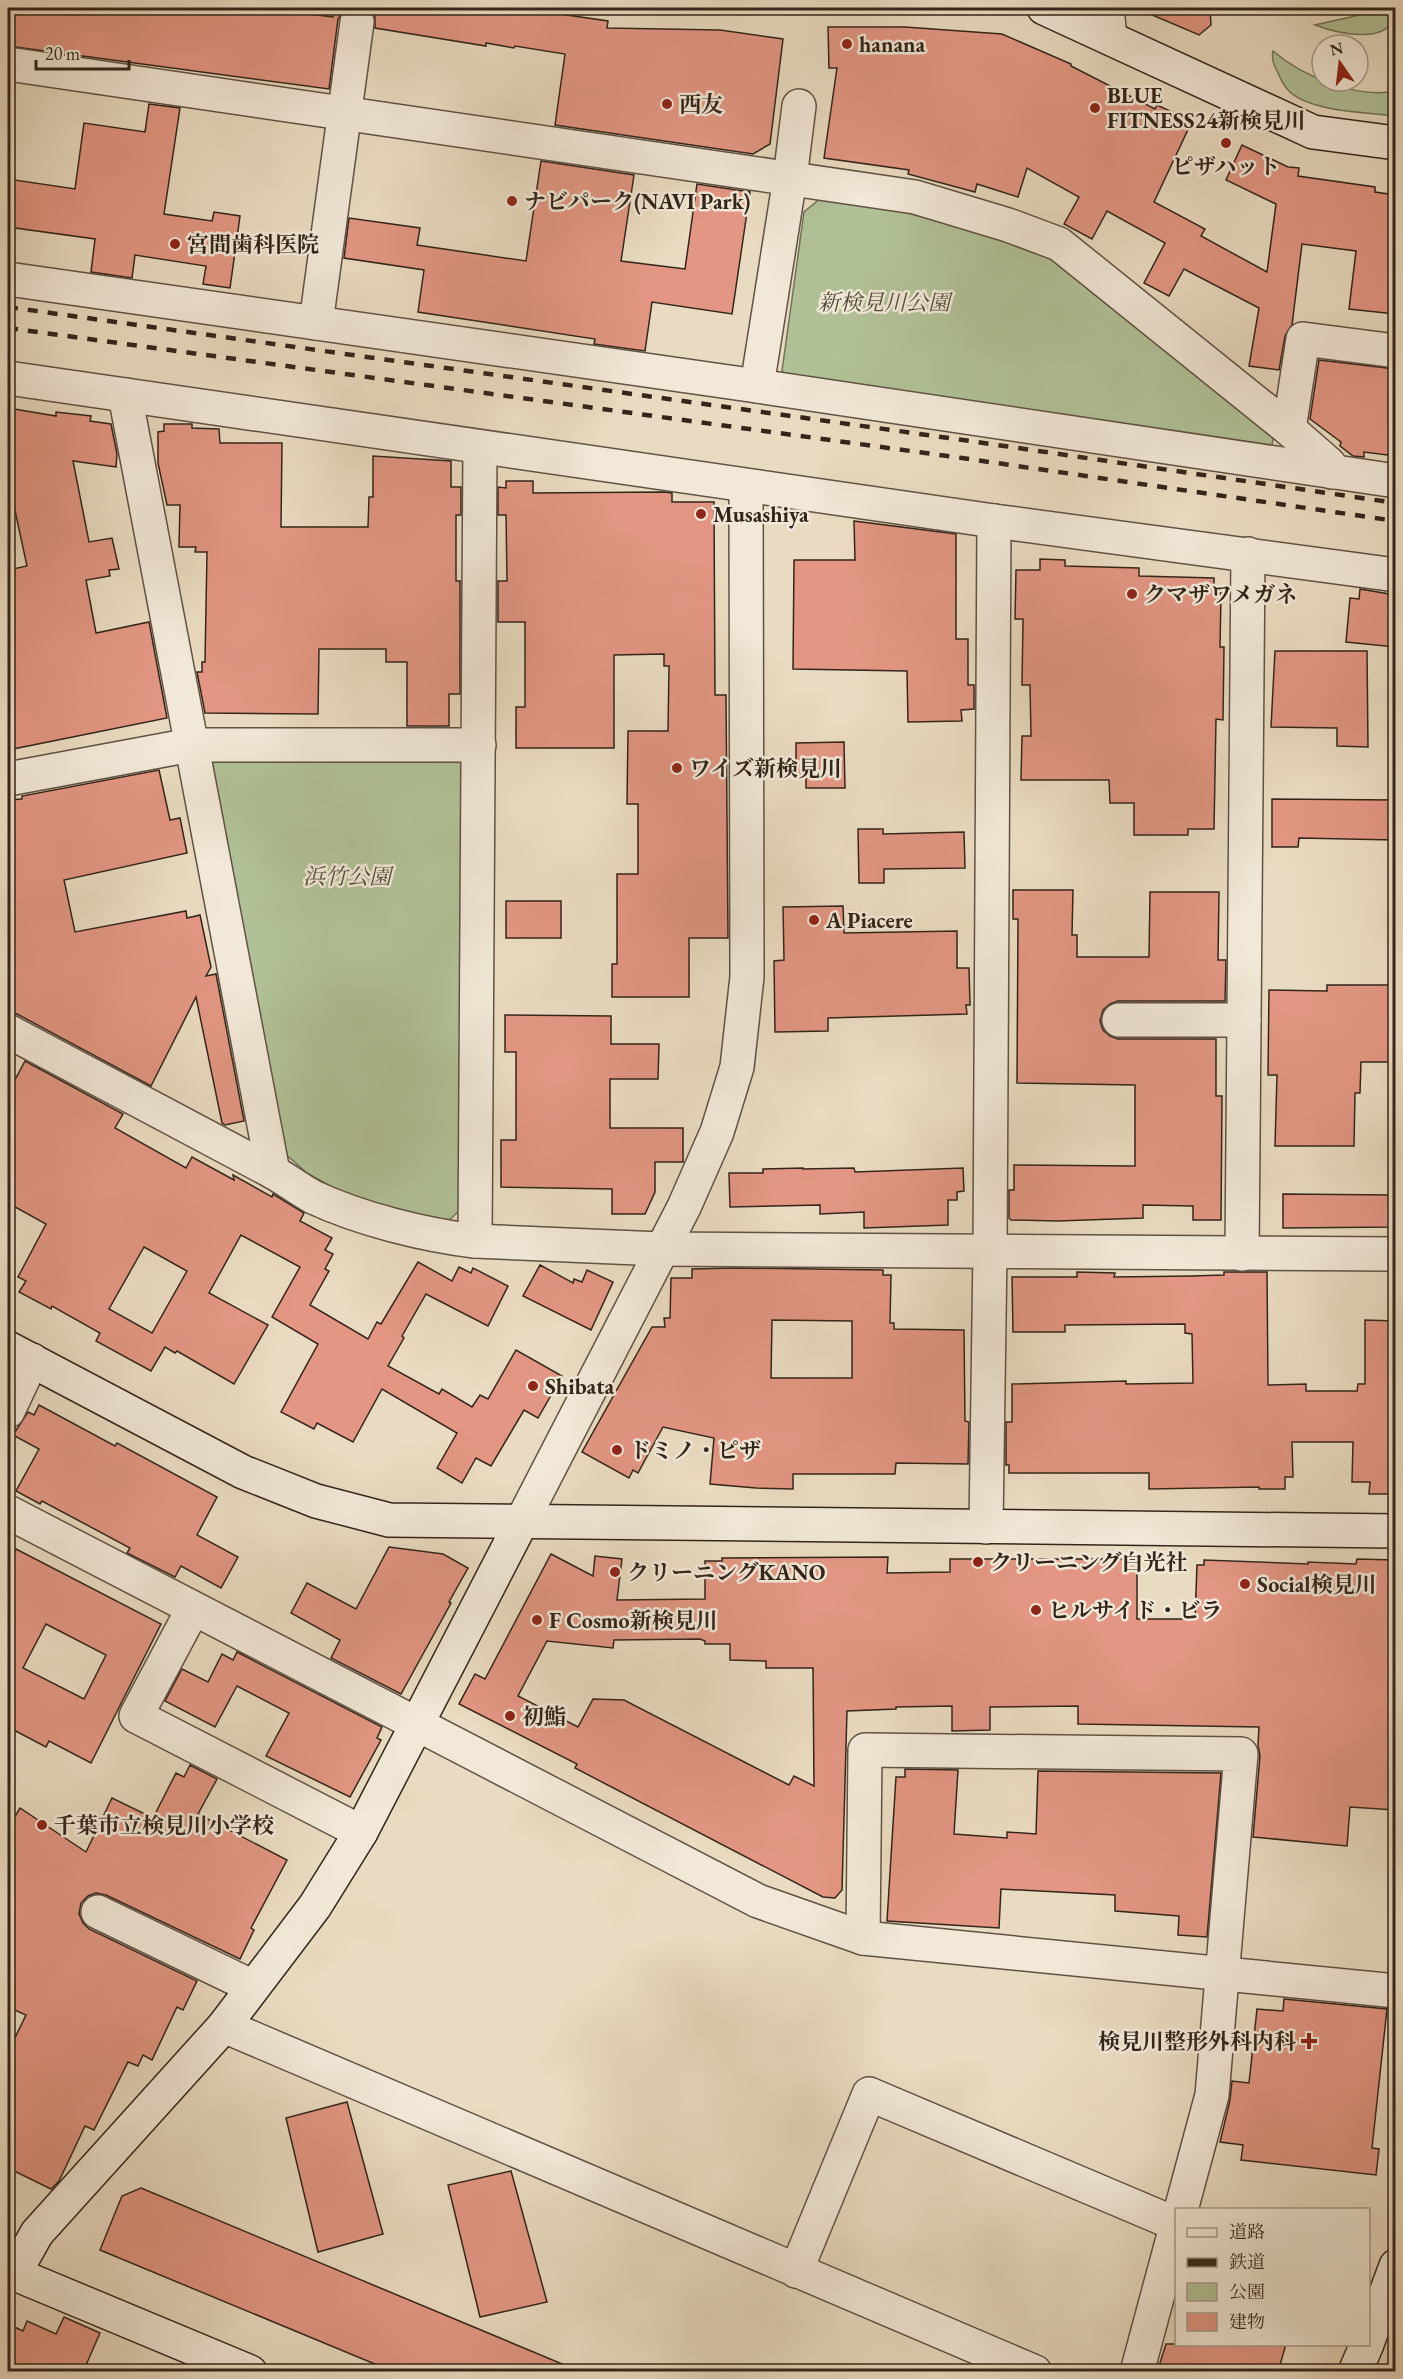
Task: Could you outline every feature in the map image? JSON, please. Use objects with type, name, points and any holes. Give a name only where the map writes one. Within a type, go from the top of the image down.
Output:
[{"type":"street","points":[[1044,8],[1108,23],[1313,132],[1395,143]]},
{"type":"street","points":[[316,323],[357,22]]},
{"type":"street","points":[[8,64],[915,197],[1008,225],[1059,244],[1289,429],[1329,464],[1332,472]]},
{"type":"street","points":[[757,386],[799,106]]},
{"type":"street","points":[[8,279],[757,386],[1395,481]]},
{"type":"street","points":[[1289,429],[1303,339],[1395,351]]},
{"type":"street","points":[[8,378],[746,486],[1395,575]]},
{"type":"street","points":[[126,395],[273,1172]]},
{"type":"street","points":[[475,1241],[480,447]]},
{"type":"street","points":[[250,2372],[10,2278],[37,2233],[224,2026],[315,1906],[361,1832],[684,1207],[717,1132],[737,1066],[747,977],[746,486]]},
{"type":"street","points":[[986,1527],[994,521]]},
{"type":"street","points":[[1242,1254],[1248,554]]},
{"type":"street","points":[[8,779],[191,745],[479,745]]},
{"type":"street","points":[[1119,1020],[1244,1020]]},
{"type":"street","points":[[8,1031],[273,1172],[313,1196],[354,1213],[445,1238],[661,1249],[1395,1254]]},
{"type":"street","points":[[8,1411],[20,1354],[243,1472],[316,1501],[389,1520],[1395,1531]]},
{"type":"street","points":[[8,1512],[193,1610],[758,1901],[863,1938],[1395,1991]]},
{"type":"street","points":[[193,1610],[136,1716],[361,1832]]},
{"type":"street","points":[[863,1938],[865,1750],[1241,1754],[1212,2095],[1182,2208]]},
{"type":"street","points":[[98,1912],[253,1987]]},
{"type":"street","points":[[224,2026],[1035,2372]]},
{"type":"street","points":[[796,2271],[869,2094],[1175,2226]]},
{"type":"street","points":[[1137,2372],[1175,2230]]},
{"type":"street","points":[[1370,2337],[1395,2265]]},
{"type":"street","points":[[1355,2372],[1367,2346]]},
{"type":"green space","points":[[1395,8],[1393,20],[1386,28],[1376,33],[1344,33],[1315,25]]},
{"type":"green space","points":[[1273,51],[1310,75],[1310,93],[1395,91],[1395,116],[1326,108],[1301,99],[1283,84],[1272,57]]},
{"type":"green space","name":"新検見川公園","points":[[821,198],[888,208],[1003,237],[1057,262],[1274,435],[1271,449],[792,381],[782,371],[804,212]]},
{"type":"green space","name":"浜竹公園","points":[[452,755],[464,766],[461,1209],[444,1225],[355,1200],[307,1173],[282,1151],[208,767],[220,756]]},
{"type":"building","points":[[8,8],[257,8],[333,17],[334,8],[346,8],[338,19],[329,89],[8,46]]},
{"type":"building","name":"西友","points":[[369,8],[518,8],[608,21],[607,28],[720,30],[783,39],[770,144],[753,154],[555,125],[565,54],[486,43],[486,46],[375,28],[375,15]]},
{"type":"building","points":[[1136,8],[1210,8],[1211,25],[1199,35]]},
{"type":"building","points":[[828,27],[905,27],[1002,34],[1071,64],[1155,109],[1157,105],[1192,121],[1154,202],[1205,229],[1201,236],[1267,272],[1276,204],[1226,180],[1242,145],[1288,167],[1299,168],[1298,176],[1375,187],[1375,192],[1395,195],[1395,314],[1349,309],[1356,251],[1302,244],[1292,325],[1285,336],[1279,370],[1249,366],[1259,308],[1184,269],[1169,296],[1144,283],[1165,243],[1107,211],[1092,239],[1064,224],[1079,197],[1027,168],[1018,197],[977,184],[975,192],[908,174],[909,170],[824,158],[837,68],[829,68]]},
{"type":"building","points":[[149,104],[180,108],[164,214],[212,221],[214,212],[240,216],[230,288],[203,284],[206,266],[135,255],[132,278],[91,272],[95,239],[8,227],[8,179],[75,189],[84,123],[145,132]]},
{"type":"building","points":[[541,161],[634,175],[621,261],[685,269],[697,184],[750,192],[732,314],[652,302],[645,351],[594,344],[595,339],[418,312],[424,270],[344,258],[349,218],[420,228],[417,245],[526,261]]},
{"type":"building","points":[[1319,360],[1395,369],[1395,456],[1364,452],[1364,457],[1353,456],[1340,446],[1341,442],[1310,419]]},
{"type":"building","points":[[8,408],[56,416],[56,412],[91,416],[90,421],[111,424],[117,454],[116,467],[73,461],[89,542],[112,538],[119,569],[109,570],[110,576],[86,580],[96,633],[149,622],[167,718],[8,750],[8,570],[27,566],[8,478]]},
{"type":"building","points":[[164,424],[192,424],[192,428],[219,429],[220,443],[282,443],[281,527],[368,527],[369,497],[373,497],[373,456],[451,461],[451,487],[461,487],[461,515],[456,515],[456,581],[460,581],[460,694],[449,694],[449,726],[407,726],[407,662],[386,662],[386,649],[319,649],[318,714],[205,713],[197,672],[202,672],[202,662],[205,662],[207,552],[195,552],[196,547],[179,547],[180,505],[167,505],[158,463],[158,432],[164,431]]},
{"type":"building","points":[[506,481],[533,481],[533,493],[664,492],[672,493],[672,502],[714,502],[715,695],[726,695],[728,938],[689,938],[689,997],[612,997],[612,964],[617,964],[617,874],[638,874],[638,804],[627,804],[628,731],[668,731],[669,666],[664,666],[664,654],[614,655],[614,748],[516,748],[516,707],[525,707],[525,622],[498,622],[498,581],[507,581],[506,515],[498,515],[498,487],[506,488]]},
{"type":"building","points":[[854,521],[956,534],[956,639],[968,639],[968,685],[974,685],[974,709],[961,710],[962,721],[908,722],[907,671],[793,669],[794,560],[855,560]]},
{"type":"building","points":[[1040,559],[1065,560],[1065,566],[1139,568],[1139,576],[1214,578],[1214,593],[1221,593],[1220,647],[1224,647],[1223,720],[1216,719],[1214,829],[1188,829],[1188,835],[1134,835],[1134,803],[1110,803],[1109,780],[1021,780],[1022,736],[1031,736],[1030,685],[1022,685],[1023,619],[1015,619],[1016,570],[1040,570]]},
{"type":"building","points":[[1360,589],[1395,595],[1395,647],[1346,642],[1350,598],[1359,599]]},
{"type":"building","points":[[1275,651],[1367,651],[1368,747],[1337,746],[1337,728],[1271,727]]},
{"type":"building","points":[[844,742],[845,788],[806,788],[806,776],[796,776],[796,743]]},
{"type":"building","points":[[159,770],[170,820],[180,818],[187,853],[64,880],[75,932],[186,911],[187,918],[200,915],[211,967],[206,976],[216,974],[244,1121],[225,1125],[222,1123],[196,997],[151,1086],[17,1014],[8,1012],[8,800]]},
{"type":"building","points":[[1272,799],[1395,800],[1395,840],[1299,838],[1298,847],[1272,847]]},
{"type":"building","points":[[858,829],[883,829],[883,834],[964,832],[965,868],[884,869],[884,883],[859,883]]},
{"type":"building","points":[[1013,890],[1073,890],[1072,935],[1077,935],[1077,957],[1149,957],[1150,892],[1219,892],[1218,960],[1226,960],[1225,1001],[1118,1001],[1103,1010],[1100,1021],[1103,1030],[1118,1039],[1216,1039],[1216,1096],[1222,1096],[1221,1220],[1193,1220],[1193,1206],[1143,1205],[1143,1218],[1058,1221],[1011,1220],[1009,1218],[1009,1190],[1014,1190],[1014,1165],[1135,1166],[1135,1085],[1017,1083],[1018,919],[1013,919]]},
{"type":"building","points":[[506,901],[561,901],[561,938],[506,938]]},
{"type":"building","points":[[843,906],[844,933],[957,931],[957,968],[969,968],[970,1005],[966,1005],[967,1014],[828,1018],[828,1031],[775,1032],[774,961],[784,960],[783,907]]},
{"type":"building","points":[[1327,985],[1395,985],[1395,1062],[1361,1062],[1360,1093],[1355,1093],[1354,1146],[1275,1146],[1277,1075],[1268,1075],[1269,990],[1327,991]]},
{"type":"building","points":[[505,1015],[611,1016],[611,1044],[659,1044],[658,1079],[610,1079],[610,1128],[683,1128],[683,1162],[655,1162],[655,1192],[645,1214],[612,1214],[612,1189],[501,1187],[501,1140],[516,1140],[516,1052],[505,1052]]},
{"type":"building","points":[[25,1061],[123,1114],[115,1128],[186,1168],[192,1157],[234,1180],[233,1175],[272,1197],[273,1194],[304,1213],[300,1221],[332,1238],[325,1250],[333,1254],[325,1269],[329,1271],[310,1305],[368,1339],[377,1322],[381,1324],[418,1262],[452,1281],[459,1267],[471,1273],[473,1268],[508,1286],[488,1326],[426,1294],[388,1366],[439,1394],[442,1389],[472,1407],[480,1395],[488,1399],[516,1350],[562,1376],[538,1418],[524,1410],[491,1466],[476,1458],[462,1483],[437,1468],[457,1433],[382,1389],[353,1442],[317,1423],[314,1429],[281,1412],[318,1344],[272,1317],[300,1267],[241,1235],[209,1293],[268,1325],[234,1384],[177,1351],[175,1353],[165,1347],[151,1371],[96,1341],[100,1333],[52,1306],[51,1309],[19,1292],[26,1281],[18,1277],[46,1224],[8,1203],[8,1093]],"holes":[[[144,1247],[187,1271],[152,1333],[109,1309]]]},
{"type":"building","points":[[854,1168],[855,1172],[963,1168],[964,1191],[957,1192],[957,1200],[948,1200],[948,1225],[864,1228],[864,1212],[820,1214],[820,1205],[730,1207],[729,1173],[763,1173],[763,1169]]},
{"type":"building","points":[[1283,1194],[1395,1195],[1395,1227],[1283,1228]]},
{"type":"building","points":[[540,1265],[573,1283],[574,1279],[582,1282],[587,1270],[613,1282],[591,1330],[523,1296]]},
{"type":"building","points":[[692,1269],[883,1270],[883,1275],[891,1275],[890,1323],[894,1323],[894,1329],[964,1330],[965,1421],[969,1422],[968,1464],[896,1463],[895,1474],[793,1474],[793,1489],[756,1488],[710,1484],[714,1438],[663,1427],[638,1473],[633,1470],[629,1478],[582,1452],[652,1327],[665,1327],[664,1318],[670,1318],[671,1278],[692,1278]],"holes":[[[772,1320],[852,1321],[852,1378],[771,1378]]]},
{"type":"building","points":[[1077,1272],[1115,1273],[1114,1277],[1267,1272],[1268,1385],[1306,1384],[1306,1391],[1357,1391],[1358,1384],[1365,1384],[1365,1320],[1395,1321],[1395,1362],[1391,1362],[1395,1494],[1369,1494],[1370,1482],[1352,1482],[1353,1442],[1292,1442],[1293,1477],[1285,1477],[1285,1489],[1259,1489],[1259,1487],[1149,1489],[1149,1473],[1009,1473],[1009,1465],[1006,1465],[1006,1422],[1012,1422],[1012,1384],[1126,1381],[1126,1384],[1193,1383],[1192,1334],[1185,1333],[1185,1324],[1065,1325],[1065,1332],[1013,1332],[1012,1277],[1077,1277]]},
{"type":"building","points":[[39,1405],[115,1446],[117,1443],[217,1497],[197,1535],[238,1557],[221,1588],[181,1566],[175,1577],[127,1553],[130,1548],[42,1501],[40,1504],[16,1491],[39,1449],[13,1435],[28,1412],[34,1415]]},
{"type":"building","points":[[389,1547],[443,1554],[468,1568],[401,1694],[331,1658],[340,1640],[291,1613],[307,1583],[356,1609]]},
{"type":"building","points":[[16,1549],[161,1624],[91,1763],[49,1741],[46,1747],[8,1727],[8,1566]],"holes":[[[46,1624],[106,1655],[84,1699],[23,1668]]]},
{"type":"building","points":[[551,1554],[593,1576],[595,1556],[622,1559],[617,1600],[705,1599],[705,1561],[722,1561],[722,1558],[888,1557],[887,1573],[950,1572],[950,1559],[1137,1559],[1137,1619],[1195,1619],[1197,1565],[1204,1565],[1204,1560],[1356,1564],[1357,1559],[1395,1560],[1395,1810],[1350,1807],[1347,1846],[1253,1837],[1260,1756],[1259,1727],[1078,1724],[1078,1706],[990,1707],[990,1730],[952,1731],[952,1706],[847,1711],[842,1890],[835,1898],[823,1897],[575,1768],[577,1764],[459,1704],[475,1674],[485,1679]],"holes":[[[700,1639],[705,1641],[705,1644],[730,1644],[730,1660],[766,1661],[766,1668],[813,1668],[814,1786],[794,1776],[789,1785],[624,1700],[593,1699],[578,1727],[518,1696],[547,1641],[613,1648],[614,1640]]]},
{"type":"building","points":[[237,1652],[382,1727],[377,1738],[381,1740],[350,1797],[266,1756],[289,1713],[237,1686],[215,1727],[165,1701],[182,1669],[208,1682],[222,1654],[233,1660]]},
{"type":"building","points":[[190,1765],[217,1779],[198,1814],[287,1860],[251,1928],[254,1930],[240,1959],[106,1895],[96,1893],[88,1896],[81,1903],[79,1914],[89,1929],[197,1981],[183,2010],[177,2007],[152,2060],[143,2055],[138,2066],[128,2062],[94,2130],[85,2126],[59,2181],[51,2189],[8,2168],[8,2052],[26,2015],[8,2007],[8,1828],[20,1808],[86,1852],[112,1798],[153,1818],[176,1773],[184,1777]]},
{"type":"building","points":[[905,1769],[958,1770],[954,1834],[1007,1838],[1007,1832],[1036,1834],[1038,1771],[1221,1773],[1207,1937],[1178,1935],[1179,1916],[1115,1911],[1115,1895],[1001,1889],[999,1928],[887,1921],[896,1777],[905,1777]]},
{"type":"building","points":[[1284,1999],[1387,2009],[1372,2148],[1379,2149],[1376,2175],[1241,2160],[1243,2145],[1220,2142],[1232,2081],[1249,2083],[1257,2009],[1283,2011]]},
{"type":"building","points":[[347,2102],[383,2234],[318,2252],[286,2118]]},
{"type":"building","points":[[511,2171],[547,2302],[480,2317],[448,2185]]},
{"type":"building","points":[[141,2188],[579,2372],[394,2372],[100,2250],[122,2196]]},
{"type":"building","points":[[64,2317],[100,2333],[83,2372],[23,2372],[8,2364],[8,2324],[23,2331],[27,2321],[56,2334]]},
{"type":"building","points":[[1166,2344],[1175,2344],[1175,2346],[1285,2346],[1278,2372],[1177,2372],[1159,2366]]},
{"type":"railway","points":[[8,307],[963,440],[1396,503]]},
{"type":"railway","points":[[8,328],[962,458],[1396,521]]},
{"type":"place","name":"hanana","points":[[847,44]]},
{"type":"place","name":"西友","points":[[667,104]]},
{"type":"place","name":"BLUE FITNESS24新検見川","points":[[1095,108]]},
{"type":"place","name":"ピザハット","points":[[1226,143]]},
{"type":"place","name":"ナビパーク(NAVI Park)","points":[[512,201]]},
{"type":"place","name":"宮間歯科医院","points":[[175,244]]},
{"type":"place","name":"Musashiya","points":[[701,514]]},
{"type":"place","name":"クマザワメガネ","points":[[1132,594]]},
{"type":"place","name":"ワイズ新検見川","points":[[677,768]]},
{"type":"place","name":"A Piacere","points":[[814,920]]},
{"type":"place","name":"Shibata","points":[[533,1386]]},
{"type":"place","name":"ドミノ・ピザ","points":[[617,1450]]},
{"type":"place","name":"クリーニング白光社","points":[[978,1562]]},
{"type":"place","name":"クリーニングKANO","points":[[615,1572]]},
{"type":"place","name":"Social検見川","points":[[1245,1584]]},
{"type":"place","name":"ヒルサイド・ビラ","points":[[1036,1610]]},
{"type":"place","name":"F Cosmo新検見川","points":[[537,1620]]},
{"type":"place","name":"初鮨","points":[[510,1716]]},
{"type":"place","name":"千葉市立検見川小学校","points":[[42,1825]]},
{"type":"place","name":"検見川整形外科内科","points":[[1309,2041]]}]
